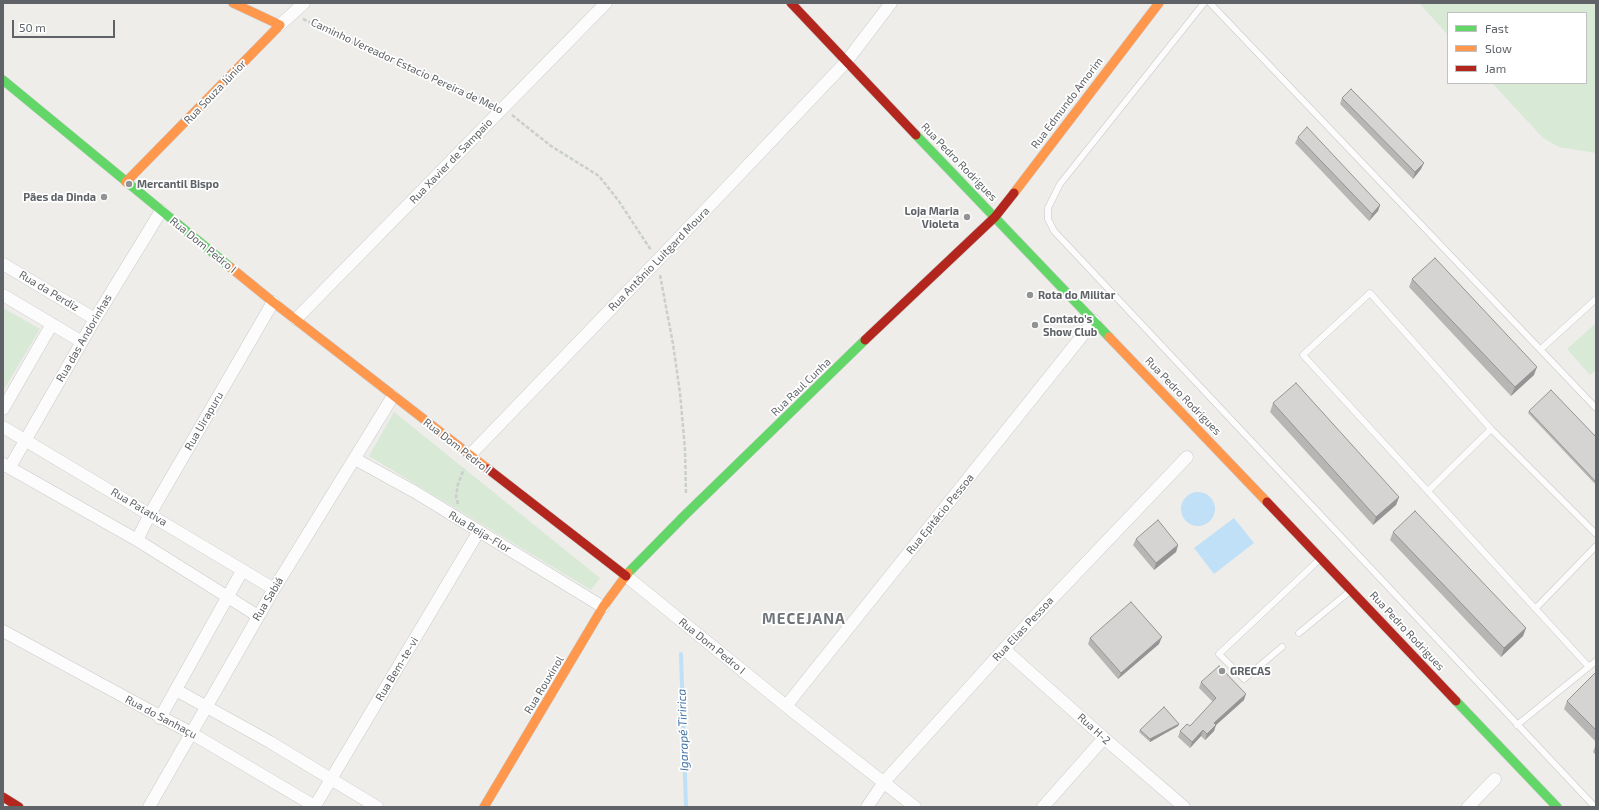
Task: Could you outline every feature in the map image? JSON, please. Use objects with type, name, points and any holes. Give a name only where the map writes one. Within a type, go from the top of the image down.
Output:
[{"type":"street","points":[[233,3],[280,25]]},
{"type":"street","name":"Rua Souza Júnior","points":[[126,182],[280,25],[304,3]]},
{"type":"street","name":"Rua Xavier de Sampaio","points":[[296,319],[606,3]]},
{"type":"street","name":"Rua Pedro Rodrigues","points":[[791,3],[1322,558],[1557,807]]},
{"type":"street","name":"Rua Antônio Luitgard Moura","points":[[470,455],[846,62],[892,3]]},
{"type":"street","name":"Rua Edmundo Amorim","points":[[995,217],[1159,3]]},
{"type":"street","name":"Rua Dom Pedro I","points":[[3,80],[273,302],[626,576],[786,706],[916,807]]},
{"type":"street","name":"Rua das Andorinhas","points":[[6,465],[26,439],[95,319],[161,211]]},
{"type":"street","name":"Rua Raul Cunha","points":[[626,576],[686,514],[910,297],[995,217]]},
{"type":"street","name":"Rua da Perdiz","points":[[3,264],[95,319]]},
{"type":"street","points":[[3,295],[82,342]]},
{"type":"street","name":"Rua Uirapuru","points":[[137,540],[150,514],[273,302]]},
{"type":"street","name":"Rua Epitácio Pessoa","points":[[786,706],[1094,321]]},
{"type":"street","points":[[3,409],[52,324]]},
{"type":"street","name":"Rua Sabiá","points":[[149,807],[274,589],[393,396]]},
{"type":"street","name":"Rua Patativa","points":[[3,427],[26,439],[274,589]]},
{"type":"street","name":"Rua Elias Pessoa","points":[[866,807],[884,782],[1004,649],[1187,457]]},
{"type":"street","name":"Rua Beija-Flor","points":[[355,459],[479,531],[604,607]]},
{"type":"street","points":[[6,465],[137,540],[227,598],[258,616]]},
{"type":"street","name":"Rua Bem-te-vi","points":[[316,807],[479,531]]},
{"type":"street","points":[[160,718],[242,571]]},
{"type":"street","name":"Rua Rouxinol","points":[[484,807],[604,607],[626,576]]},
{"type":"street","name":"Rua do Sanhaçu","points":[[3,631],[191,734],[316,807]]},
{"type":"street","name":"Rua H-2","points":[[1004,649],[1184,807]]},
{"type":"street","points":[[176,690],[206,708],[270,742],[377,807]]},
{"type":"street","points":[[1044,807],[1104,738]]},
{"type":"street","points":[[1468,807],[1495,779]]},
{"type":"street","points":[[3,797],[19,807]]},
{"type":"lane","points":[[1204,3],[1060,184],[1048,208],[1048,219],[1054,231],[1595,807]]},
{"type":"lane","points":[[1210,3],[1596,408]]},
{"type":"lane","points":[[1589,667],[1303,355],[1370,293],[1491,429],[1596,534]]},
{"type":"lane","points":[[1541,349],[1596,299]]},
{"type":"lane","points":[[1428,491],[1491,429]]},
{"type":"lane","points":[[1536,608],[1596,546]]},
{"type":"lane","points":[[1282,647],[1244,679],[1219,654],[1322,558]]},
{"type":"lane","points":[[1300,633],[1351,590]]},
{"type":"lane","points":[[1517,725],[1596,661]]},
{"type":"path","name":"Caminho Vereador Estacio Pereira de Melo","points":[[292,13],[352,42],[503,108],[551,146],[599,176],[618,200],[658,260],[674,344],[680,393],[685,449],[686,514]]},
{"type":"path","points":[[465,523],[456,497],[458,484],[470,455]]},
{"type":"green space","points":[[1419,3],[1596,3],[1596,153],[1559,147],[1543,138],[1493,84],[1587,84],[1587,12],[1447,12],[1447,34]]},
{"type":"green space","points":[[3,308],[40,329],[3,391]]},
{"type":"green space","points":[[1596,323],[1596,370],[1590,375],[1567,349]]},
{"type":"green space","points":[[394,412],[600,578],[591,590],[369,456]]},
{"type":"water","points":[[1198,492],[1210,497],[1215,509],[1210,521],[1198,526],[1186,521],[1181,509],[1186,497]]},
{"type":"water","points":[[1234,518],[1254,543],[1214,574],[1194,548]]},
{"type":"building","points":[[1351,89],[1424,163],[1415,172],[1342,98]]},
{"type":"building","points":[[1307,127],[1380,205],[1372,214],[1298,137]]},
{"type":"building","points":[[1435,258],[1537,367],[1515,387],[1412,279]]},
{"type":"building","points":[[1296,383],[1399,497],[1376,517],[1273,403]]},
{"type":"building","points":[[1551,390],[1596,437],[1596,482],[1529,411]]},
{"type":"building","points":[[1415,511],[1526,628],[1504,648],[1393,532]]},
{"type":"building","points":[[1158,520],[1178,545],[1156,563],[1136,539]]},
{"type":"building","points":[[1131,602],[1162,637],[1121,673],[1090,638]]},
{"type":"building","points":[[1219,666],[1246,694],[1214,723],[1216,725],[1207,734],[1203,730],[1192,742],[1180,731],[1187,724],[1190,726],[1216,698],[1201,682]]},
{"type":"building","points":[[1596,672],[1596,730],[1567,701]]},
{"type":"building","points":[[1164,707],[1179,724],[1150,739],[1140,730]]},
{"type":"waterway","name":"Igarapé Tiririca","points":[[681,654],[686,807]]},
{"type":"traffic: fast","points":[[3,80],[230,267]]},
{"type":"traffic: fast","points":[[916,135],[1109,337]]},
{"type":"traffic: fast","points":[[628,573],[686,514],[865,340]]},
{"type":"traffic: fast","points":[[1456,701],[1557,807]]},
{"type":"traffic: slow","points":[[126,182],[280,25],[233,3]]},
{"type":"traffic: slow","points":[[1014,193],[1159,3]]},
{"type":"traffic: slow","points":[[230,267],[488,469]]},
{"type":"traffic: slow","points":[[1109,337],[1267,502]]},
{"type":"traffic: slow","points":[[484,807],[603,607],[628,573]]},
{"type":"traffic: jam","points":[[791,3],[916,135]]},
{"type":"traffic: jam","points":[[865,340],[995,217],[1014,193]]},
{"type":"traffic: jam","points":[[488,469],[626,576]]},
{"type":"traffic: jam","points":[[1267,502],[1456,701]]},
{"type":"traffic: jam","points":[[3,797],[19,807]]},
{"type":"place","name":"Mercantil Bispo","points":[[129,184]]},
{"type":"place","name":"Pães da Dinda","points":[[104,197]]},
{"type":"place","name":"Loja Maria Violeta","points":[[967,217]]},
{"type":"place","name":"Rota do Militar","points":[[1030,295]]},
{"type":"place","name":"Contato's Show Club","points":[[1035,325]]},
{"type":"place","name":"GRECAS","points":[[1222,671]]},
{"type":"district","name":"MECEJANA","points":[[804,619]]}]
